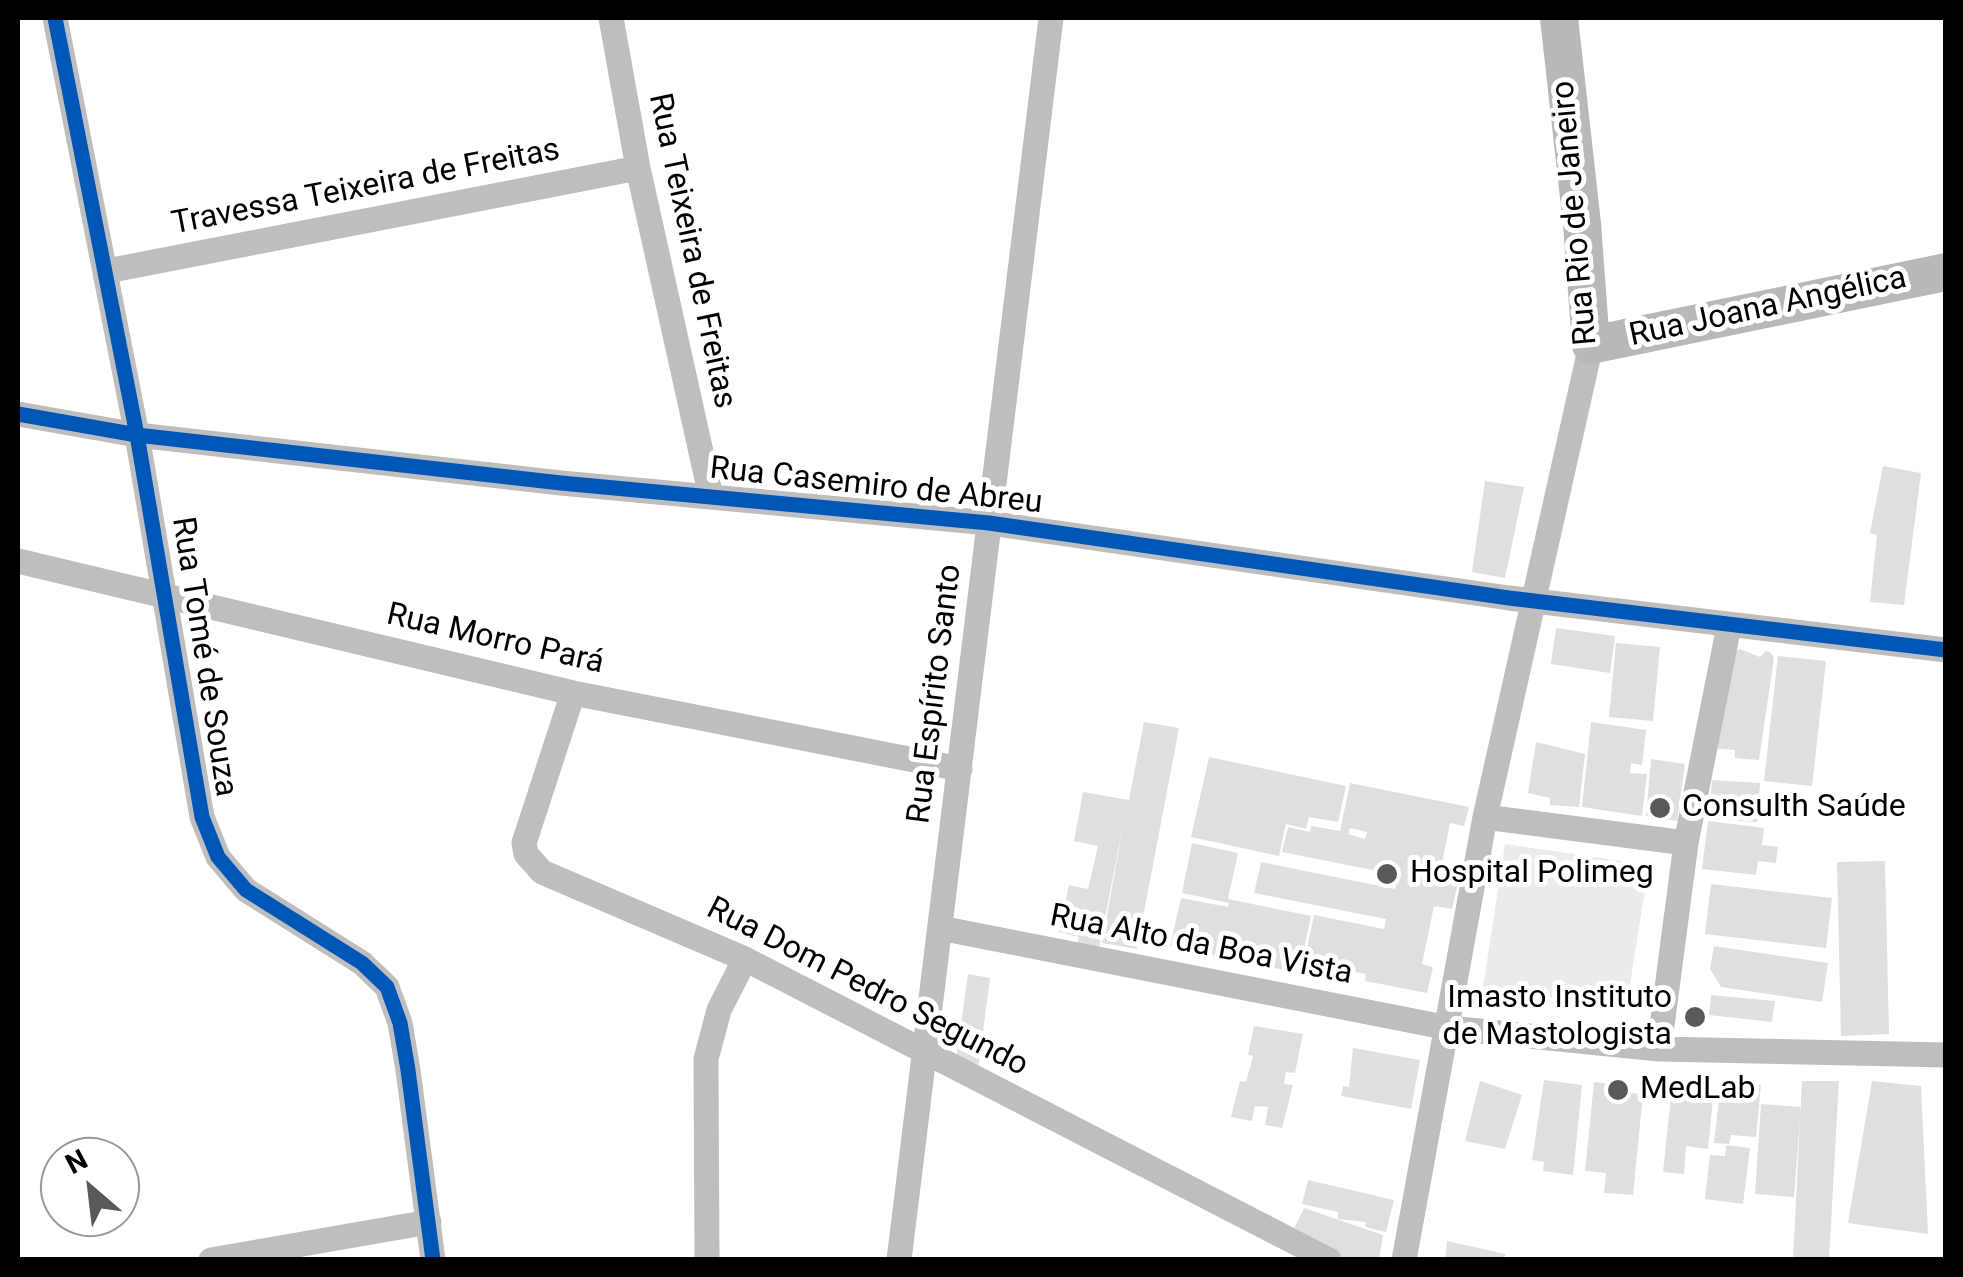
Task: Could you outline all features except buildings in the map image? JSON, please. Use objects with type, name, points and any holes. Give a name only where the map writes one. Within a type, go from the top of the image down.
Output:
[{"type":"main road","name":"Rua Rio de Janeiro","points":[[1559,18],[1591,345]]},
{"type":"main road","name":"Rua Joana Angélica","points":[[1591,345],[1946,272]]},
{"type":"street","name":"Rua Tomé de Souza","points":[[54,18],[107,272],[202,817],[218,858],[246,890],[362,963],[387,988],[400,1024],[433,1260]]},
{"type":"street","name":"Rua Teixeira de Freitas","points":[[611,18],[638,168],[710,497]]},
{"type":"street","name":"Rua Espírito Santo","points":[[900,1260],[1051,18]]},
{"type":"street","name":"Travessa Teixeira de Freitas","points":[[107,272],[638,168]]},
{"type":"street","name":"Rua Rio de Janeiro","points":[[1404,1260],[1485,817],[1591,345]]},
{"type":"street","name":"Rua Casemiro de Abreu","points":[[18,414],[137,435],[990,524],[1536,601],[1946,650]]},
{"type":"street","name":"Rua Morro Pará","points":[[18,560],[573,694],[960,768]]},
{"type":"street","points":[[1659,1049],[1686,842],[1728,626]]},
{"type":"street","name":"Rua Dom Pedro Segundo","points":[[573,694],[524,844],[526,854],[542,872],[745,959],[1330,1260]]},
{"type":"street","points":[[1485,817],[1686,842]]},
{"type":"street","name":"Rua Alto da Boa Vista","points":[[940,928],[1448,1028],[1659,1049],[1946,1055]]},
{"type":"street","points":[[707,1260],[706,1060],[720,1010],[745,959]]},
{"type":"street","points":[[212,1260],[428,1222]]},
{"type":"shaded area","points":[[1505,844],[1649,865],[1626,1009],[1483,987]]},
{"type":"cycle path","points":[[55,18],[137,435],[202,817],[218,857],[246,890],[362,963],[387,987],[400,1023],[408,1070],[433,1260]]},
{"type":"cycle path","points":[[18,414],[137,435],[561,483],[989,523],[1509,598],[1946,650]]},
{"type":"place","name":"Consulth Saúde","points":[[1660,808]]},
{"type":"place","name":"Hospital Polimeg","points":[[1387,874]]},
{"type":"place","name":"Imasto Instituto de Mastologista","points":[[1695,1017]]},
{"type":"place","name":"MedLab","points":[[1618,1090]]}]
